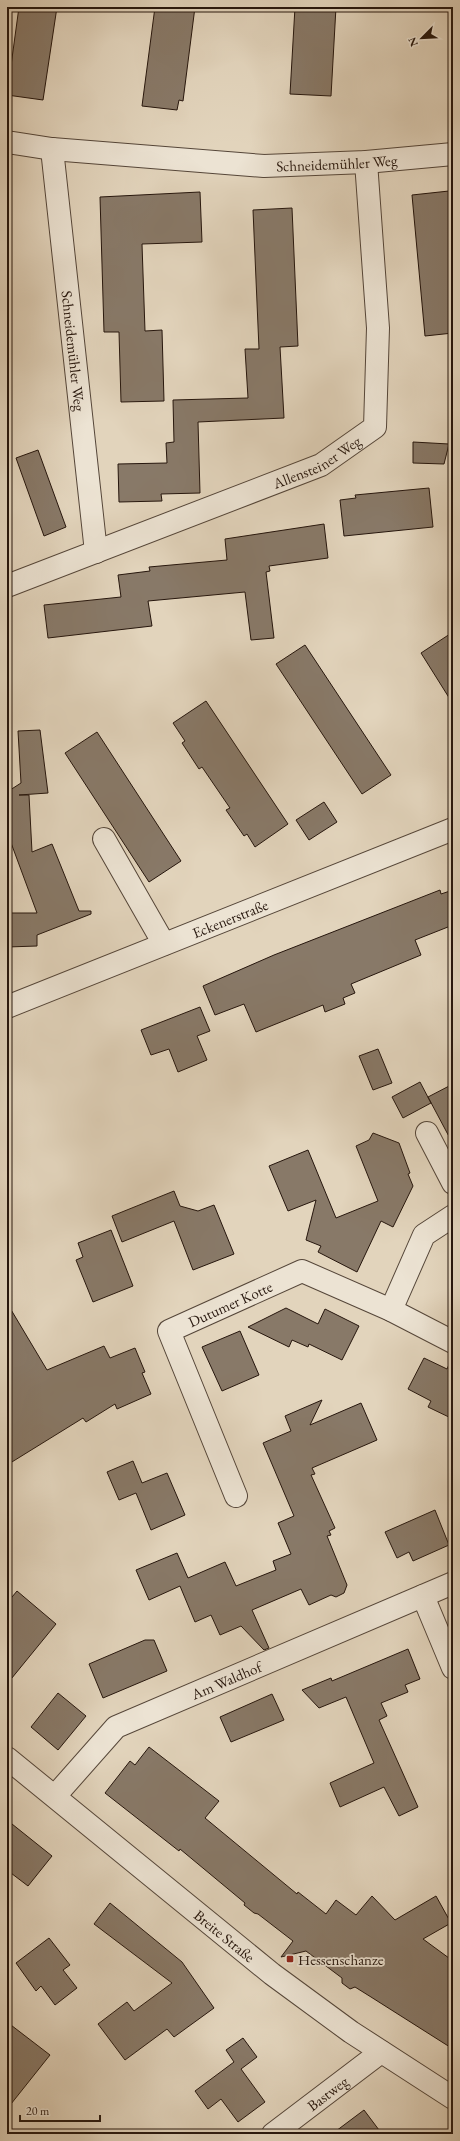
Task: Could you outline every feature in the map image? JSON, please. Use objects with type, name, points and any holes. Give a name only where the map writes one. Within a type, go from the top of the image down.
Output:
[{"type":"street","name":"Schneidemühler Weg","points":[[7,142],[52,149],[264,166],[366,162],[453,154]]},
{"type":"street","name":"Schneidemühler Weg","points":[[52,149],[96,552]]},
{"type":"street","name":"Allensteiner Weg","points":[[7,586],[321,465],[375,426],[378,328],[366,162]]},
{"type":"street","name":"Eckenerstraße","points":[[7,1007],[453,829]]},
{"type":"street","points":[[104,839],[164,944]]},
{"type":"street","points":[[427,1133],[453,1183]]},
{"type":"street","points":[[392,1310],[424,1235],[453,1216]]},
{"type":"street","name":"Dutumer Kotte","points":[[236,1496],[169,1331],[302,1271],[392,1310],[453,1342]]},
{"type":"street","name":"Am Waldhof","points":[[55,1796],[116,1727],[453,1583]]},
{"type":"street","points":[[423,1596],[453,1668]]},
{"type":"street","name":"Breite Straße","points":[[7,1758],[272,1974],[381,2052],[453,2098]]},
{"type":"street","name":"Bastweg","points":[[273,2134],[381,2052]]},
{"type":"building","points":[[19,7],[57,7],[43,100],[7,95]]},
{"type":"building","points":[[155,7],[195,7],[183,101],[179,100],[177,110],[142,106]]},
{"type":"building","points":[[295,7],[336,7],[331,96],[290,94]]},
{"type":"building","points":[[449,191],[453,238],[453,333],[425,336],[412,195]]},
{"type":"building","points":[[200,192],[202,242],[142,244],[145,331],[162,330],[164,401],[121,402],[119,332],[104,332],[100,197]]},
{"type":"building","points":[[292,208],[298,346],[280,347],[284,418],[198,422],[200,493],[161,494],[162,501],[119,502],[118,464],[167,463],[166,443],[174,442],[173,400],[248,398],[245,349],[259,349],[253,210]]},
{"type":"building","points":[[413,442],[449,444],[444,464],[413,463]]},
{"type":"building","points":[[38,450],[66,527],[44,536],[16,458]]},
{"type":"building","points":[[429,488],[433,527],[344,536],[340,500],[356,498],[355,495]]},
{"type":"building","points":[[324,524],[328,558],[269,566],[270,571],[266,572],[274,638],[251,640],[245,592],[148,601],[152,626],[48,638],[44,605],[121,597],[118,575],[150,571],[149,567],[227,560],[225,539]]},
{"type":"building","points":[[453,632],[453,704],[421,653]]},
{"type":"building","points":[[305,645],[391,775],[362,794],[276,664]]},
{"type":"building","points":[[206,701],[288,824],[255,847],[247,834],[244,836],[226,810],[230,808],[202,767],[199,769],[182,743],[185,741],[173,723]]},
{"type":"building","points":[[40,730],[48,793],[19,795],[29,795],[32,852],[52,844],[79,911],[91,911],[91,914],[37,935],[37,946],[7,947],[7,913],[37,913],[7,832],[7,792],[21,783],[18,731]]},
{"type":"building","points":[[97,732],[181,861],[149,882],[65,753]]},
{"type":"building","points":[[324,802],[337,822],[309,840],[296,820]]},
{"type":"building","points":[[440,890],[441,894],[453,890],[453,925],[415,940],[421,955],[351,984],[355,993],[343,998],[345,1004],[325,1012],[323,1005],[256,1032],[244,1004],[215,1015],[203,986],[274,955]]},
{"type":"building","points":[[200,1007],[210,1031],[197,1036],[207,1060],[178,1072],[169,1049],[151,1055],[141,1030]]},
{"type":"building","points":[[378,1049],[392,1083],[373,1090],[359,1056]]},
{"type":"building","points":[[420,1082],[431,1103],[403,1118],[392,1097]]},
{"type":"building","points":[[453,1084],[453,1144],[428,1097]]},
{"type":"building","points":[[373,1133],[399,1143],[413,1186],[393,1227],[381,1221],[357,1272],[318,1252],[321,1246],[306,1240],[316,1200],[288,1211],[269,1166],[308,1150],[336,1218],[378,1201],[356,1146],[369,1140]]},
{"type":"building","points":[[174,1191],[180,1206],[198,1211],[214,1205],[234,1254],[193,1270],[174,1221],[122,1242],[112,1216]]},
{"type":"building","points":[[111,1230],[133,1286],[93,1302],[76,1260],[83,1257],[78,1243]]},
{"type":"building","points":[[7,1303],[47,1370],[104,1346],[110,1358],[135,1348],[145,1372],[142,1373],[151,1394],[117,1409],[115,1404],[86,1422],[83,1418],[7,1465]]},
{"type":"building","points":[[286,1308],[318,1324],[325,1309],[359,1326],[342,1360],[309,1344],[308,1347],[292,1340],[289,1347],[248,1327]]},
{"type":"building","points":[[240,1331],[259,1375],[222,1391],[202,1347]]},
{"type":"building","points":[[453,1356],[453,1419],[428,1407],[431,1401],[408,1389],[424,1358],[447,1369]]},
{"type":"building","points":[[322,1400],[310,1425],[361,1403],[377,1440],[312,1468],[315,1474],[311,1475],[335,1528],[329,1531],[331,1535],[327,1536],[347,1585],[344,1593],[336,1597],[331,1595],[309,1605],[301,1589],[252,1610],[269,1648],[264,1650],[241,1626],[220,1635],[211,1615],[195,1622],[180,1586],[149,1600],[136,1570],[177,1553],[188,1578],[225,1562],[236,1586],[276,1570],[273,1561],[291,1554],[278,1523],[294,1516],[263,1443],[291,1431],[285,1416]]},
{"type":"building","points":[[133,1461],[142,1483],[167,1473],[185,1515],[151,1530],[136,1493],[119,1500],[107,1472]]},
{"type":"building","points":[[435,1510],[449,1545],[413,1561],[409,1552],[397,1558],[385,1532]]},
{"type":"building","points":[[17,1591],[56,1624],[7,1684],[7,1603]]},
{"type":"building","points":[[145,1640],[154,1640],[167,1671],[103,1698],[89,1664]]},
{"type":"building","points":[[408,1649],[420,1679],[405,1685],[408,1692],[381,1703],[387,1716],[379,1720],[418,1807],[399,1816],[384,1787],[340,1807],[330,1783],[374,1763],[346,1697],[319,1708],[302,1690],[331,1678],[332,1681]]},
{"type":"building","points":[[58,1693],[86,1716],[58,1750],[31,1727]]},
{"type":"building","points":[[272,1694],[284,1720],[231,1742],[220,1717]]},
{"type":"building","points":[[149,1747],[219,1801],[205,1818],[297,1894],[298,1892],[326,1914],[336,1900],[356,1915],[372,1896],[395,1920],[436,1896],[451,1923],[423,1939],[453,1961],[453,2049],[355,1987],[350,1989],[342,1983],[342,1978],[306,1951],[281,1957],[293,1941],[244,1905],[245,1903],[180,1849],[179,1851],[105,1793],[130,1761],[135,1765]]},
{"type":"building","points":[[7,1820],[52,1856],[28,1886],[7,1870]]},
{"type":"building","points":[[110,1903],[182,1962],[214,2008],[174,2037],[167,2029],[125,2060],[98,2024],[127,2002],[134,2011],[172,1983],[94,1924]]},
{"type":"building","points":[[49,1938],[70,1965],[63,1970],[77,1988],[55,2005],[41,1986],[36,1991],[16,1963]]},
{"type":"building","points":[[7,2022],[50,2055],[7,2109]]},
{"type":"building","points":[[243,2038],[257,2057],[241,2069],[265,2102],[238,2122],[221,2099],[208,2109],[195,2091],[234,2062],[226,2050]]},
{"type":"building","points":[[364,2110],[382,2134],[332,2134]]},
{"type":"place","name":"Hessenschanze","points":[[290,1959]]}]
